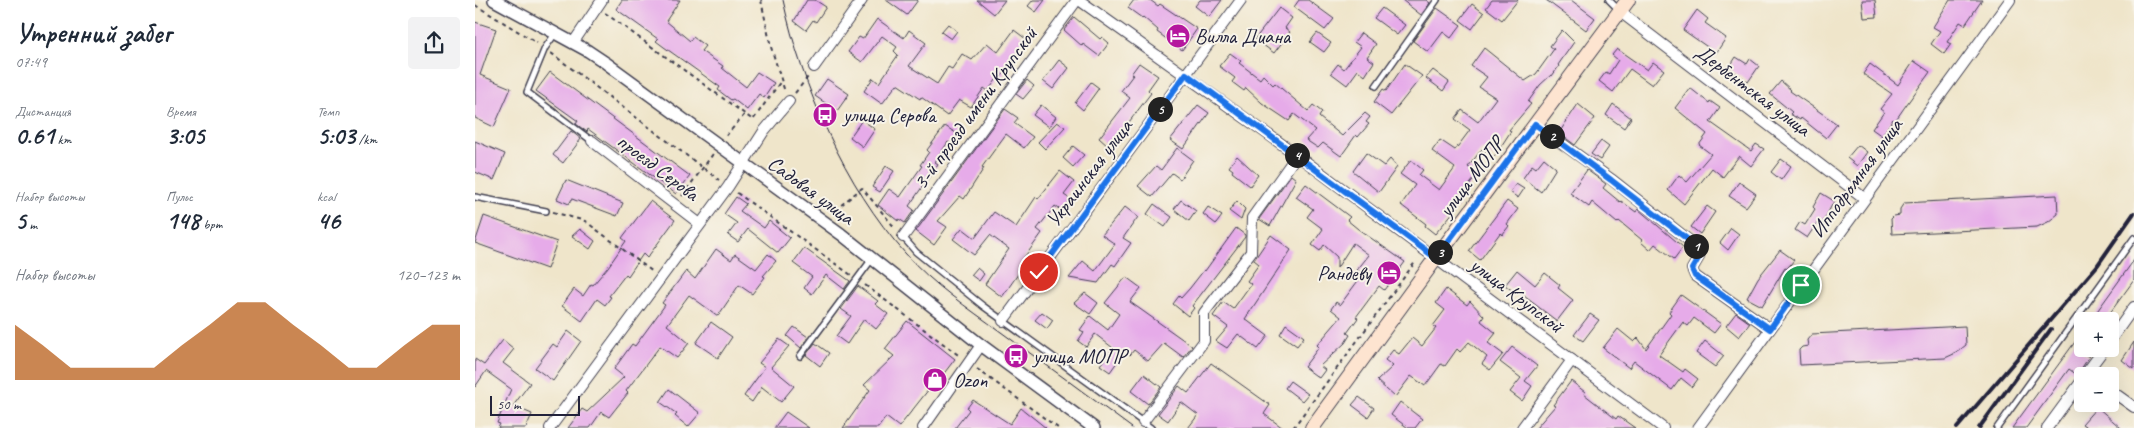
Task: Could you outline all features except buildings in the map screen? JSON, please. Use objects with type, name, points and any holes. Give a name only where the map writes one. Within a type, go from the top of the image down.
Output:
[{"type":"main road","name":"улица МОПР","points":[[1312,428],[1430,254],[1535,124],[1623,5]]},
{"type":"street","name":"Садовая улица","points":[[494,0],[589,51],[606,63],[841,234],[981,345],[1094,428]]},
{"type":"street","points":[[814,67],[863,0]]},
{"type":"street","name":"улица Крупской","points":[[1078,0],[1186,74],[1297,155],[1663,428]]},
{"type":"street","name":"3-й проезд имени Крупской","points":[[903,237],[1078,0]]},
{"type":"street","name":"Украинская улица","points":[[1003,321],[1241,0]]},
{"type":"street","name":"Ипподромная улица","points":[[1698,428],[2010,0]]},
{"type":"street","points":[[573,43],[599,4]]},
{"type":"street","name":"Дербентская улица","points":[[1623,5],[1864,198]]},
{"type":"street","points":[[550,428],[729,187],[764,131],[789,101]]},
{"type":"street","points":[[1535,124],[1700,249],[1699,257],[1692,269],[1695,276],[1770,329]]},
{"type":"street","name":"проезд Серова","points":[[592,141],[700,224]]},
{"type":"street","points":[[1147,425],[1204,341],[1205,313],[1251,252],[1252,218],[1297,155]]},
{"type":"street","points":[[2119,328],[2134,307]]},
{"type":"street","points":[[923,428],[981,345]]},
{"type":"street","points":[[1521,428],[1572,360]]},
{"type":"street","points":[[2047,428],[2074,392]]},
{"type":"street","points":[[2119,396],[2134,407]]},
{"type":"lane","points":[[1376,86],[1437,0]]},
{"type":"lane","points":[[1609,0],[1623,5]]},
{"type":"lane","points":[[555,34],[545,48],[527,92],[592,141]]},
{"type":"lane","points":[[475,197],[546,211]]},
{"type":"lane","points":[[903,237],[917,252],[1003,321],[1147,425]]},
{"type":"lane","points":[[1997,428],[2134,238]]},
{"type":"lane","points":[[800,356],[871,259]]},
{"type":"path","points":[[761,0],[781,81],[789,101]]},
{"type":"path","points":[[599,4],[753,120],[781,81]]},
{"type":"path","points":[[475,5],[545,48],[703,168],[1058,428]]},
{"type":"path","points":[[789,101],[814,67]]},
{"type":"path","points":[[726,136],[745,115]]},
{"type":"path","points":[[676,204],[715,151]]},
{"type":"path","points":[[835,210],[862,188],[903,237]]},
{"type":"path","points":[[546,211],[585,221],[661,278]]},
{"type":"path","points":[[1293,428],[1430,254]]},
{"type":"tram line","points":[[783,0],[802,67],[814,101],[829,134],[863,197],[905,253],[963,305],[1132,428]]},
{"type":"railway","points":[[1957,428],[2097,266],[2134,213]]},
{"type":"railway","points":[[1979,428],[2051,329]]},
{"type":"place","name":"Вилла Диана","points":[[1178,36]]},
{"type":"place","name":"улица Серова","points":[[825,115]]},
{"type":"place","name":"Рандеву","points":[[1389,273]]},
{"type":"place","name":"улица МОПР","points":[[1016,356]]},
{"type":"place","name":"Ozon","points":[[935,380]]},
{"type":"route","points":[[1039,272],[1186,74],[1436,258],[1535,124],[1700,249],[1699,257],[1692,269],[1695,276],[1770,329],[1801,285]]}]
